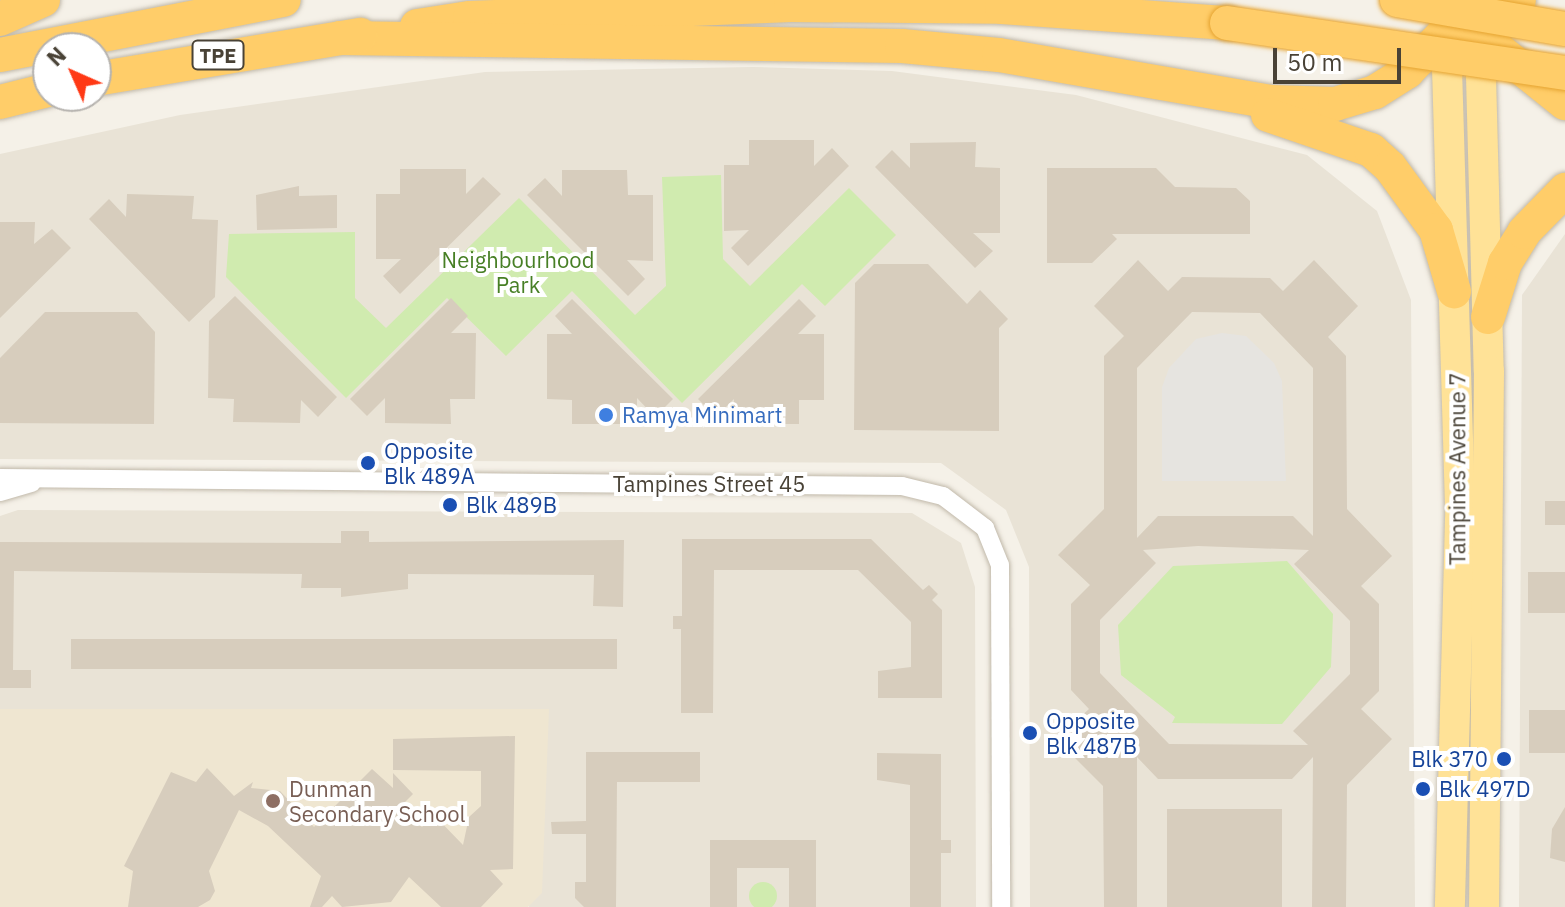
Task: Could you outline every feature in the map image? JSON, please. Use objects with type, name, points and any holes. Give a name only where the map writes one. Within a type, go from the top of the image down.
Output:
[{"type":"highway","points":[[0,19],[43,0]]},
{"type":"highway","name":"TPE","points":[[0,55],[284,0]]},
{"type":"highway","points":[[1397,0],[1565,29]]},
{"type":"highway","points":[[340,38],[902,46],[1161,81],[1271,102],[1335,104],[1375,92],[1407,72],[1440,11],[1481,18],[1519,0]]},
{"type":"highway","name":"TPE","points":[[112,76],[470,18],[791,5],[1002,7],[1227,23],[1565,73]]},
{"type":"highway","points":[[1481,18],[1565,103]]},
{"type":"highway","points":[[1161,81],[1371,150],[1420,203],[1436,230],[1454,291]]},
{"type":"highway","points":[[0,102],[32,94]]},
{"type":"highway","points":[[1488,317],[1505,263],[1524,232],[1565,190]]},
{"type":"main road","name":"Tampines Avenue 7","points":[[1440,11],[1454,291],[1460,520],[1450,907]]},
{"type":"main road","name":"Tampines Avenue 7","points":[[1481,18],[1488,317],[1484,907]]},
{"type":"street","name":"Tampines Street 45","points":[[0,478],[39,481],[802,484],[902,486],[943,496],[985,528],[1000,565],[1001,907]]},
{"type":"street","name":"Tampines Street 45","points":[[0,492],[39,481]]},
{"type":"shaded area","points":[[753,67],[892,71],[1076,95],[1307,155],[1377,211],[1411,300],[1415,907],[1030,907],[1029,567],[1006,510],[941,463],[0,459],[0,154],[180,115],[485,72]]},
{"type":"shaded area","points":[[1565,234],[1565,907],[1519,907],[1522,295]]},
{"type":"shaded area","points":[[1222,333],[1246,336],[1274,363],[1282,381],[1286,481],[1162,481],[1162,387],[1169,368],[1196,339]]},
{"type":"shaded area","points":[[18,510],[912,513],[961,543],[975,587],[976,907],[529,907],[531,723],[0,721],[0,516]]},
{"type":"shaded area","name":"Dunman Secondary School","points":[[0,709],[549,709],[542,893],[528,907],[0,907]]},
{"type":"green space","name":"Neighbourhood Park","points":[[721,175],[723,259],[750,286],[849,188],[896,235],[825,306],[802,284],[682,403],[572,291],[506,356],[447,298],[346,398],[226,277],[229,234],[355,232],[355,298],[386,328],[519,198],[635,315],[666,286],[662,177]]},
{"type":"green space","points":[[1287,561],[1333,614],[1331,667],[1282,724],[1172,723],[1175,717],[1121,675],[1118,625],[1173,566]]},
{"type":"green space","points":[[763,882],[773,886],[777,896],[773,906],[763,910],[753,906],[749,896],[753,886]]},
{"type":"building","points":[[749,140],[814,140],[814,166],[832,148],[849,166],[748,266],[731,248],[749,230],[724,231],[724,165],[749,165]]},
{"type":"building","points":[[976,142],[975,167],[1000,168],[1000,233],[973,233],[993,251],[975,268],[875,167],[892,150],[910,168],[910,143]]},
{"type":"building","points":[[1047,168],[1156,168],[1175,187],[1236,188],[1250,201],[1250,234],[1112,234],[1117,239],[1092,263],[1047,263]]},
{"type":"building","points":[[400,169],[466,169],[466,194],[483,177],[501,194],[400,294],[383,276],[401,259],[376,259],[376,194],[400,194]]},
{"type":"building","points":[[562,170],[627,170],[628,195],[653,195],[653,261],[627,260],[645,279],[628,296],[527,195],[545,178],[562,196]]},
{"type":"building","points":[[299,186],[299,196],[337,195],[337,228],[257,230],[256,195]]},
{"type":"building","points":[[127,194],[194,196],[192,219],[218,220],[215,297],[189,322],[89,219],[109,199],[126,217]]},
{"type":"building","points":[[0,222],[35,222],[34,244],[52,229],[71,248],[0,318]]},
{"type":"building","points":[[1138,260],[1168,291],[1182,277],[1270,278],[1283,291],[1314,260],[1358,306],[1328,337],[1346,356],[1347,509],[1392,556],[1361,586],[1379,604],[1379,691],[1361,709],[1392,739],[1347,785],[1346,907],[1312,907],[1313,757],[1292,779],[1158,779],[1137,757],[1137,907],[1104,907],[1103,786],[1056,739],[1089,709],[1071,690],[1071,604],[1090,585],[1058,555],[1104,509],[1104,356],[1124,336],[1094,306]],"holes":[[[1192,312],[1260,313],[1313,368],[1313,536],[1293,516],[1158,516],[1137,538],[1137,368]],[[1198,546],[1309,550],[1294,564],[1350,621],[1350,674],[1293,731],[1308,745],[1169,744],[1100,673],[1100,620],[1156,563],[1143,550]]]},
{"type":"building","points":[[874,264],[928,264],[967,304],[980,290],[1008,319],[999,328],[999,431],[854,430],[855,283]]},
{"type":"building","points":[[235,296],[337,397],[318,417],[301,400],[300,423],[233,422],[234,399],[208,398],[209,321]]},
{"type":"building","points":[[451,298],[468,316],[451,333],[476,333],[475,399],[450,399],[451,424],[385,423],[385,398],[367,416],[350,399]]},
{"type":"building","points":[[572,299],[673,399],[655,417],[637,398],[637,424],[572,424],[572,400],[547,399],[547,334],[572,334],[555,316]]},
{"type":"building","points":[[799,299],[816,316],[798,334],[824,334],[824,400],[799,400],[799,424],[733,424],[734,399],[716,417],[698,399]]},
{"type":"building","points":[[45,312],[137,312],[155,332],[154,424],[0,423],[0,358]]},
{"type":"building","points":[[1545,501],[1565,501],[1565,525],[1545,525]]},
{"type":"building","points":[[341,531],[369,531],[369,542],[624,540],[623,607],[593,606],[594,575],[408,574],[408,589],[341,597],[341,588],[301,588],[302,574],[14,571],[13,670],[31,670],[31,688],[0,688],[0,542],[341,543]]},
{"type":"building","points":[[682,539],[871,539],[923,590],[929,585],[938,594],[932,600],[942,610],[942,698],[878,698],[878,671],[911,667],[911,622],[858,570],[714,570],[713,713],[681,713],[681,629],[673,629],[673,616],[682,616]]},
{"type":"building","points":[[1528,572],[1565,572],[1565,613],[1528,613]]},
{"type":"building","points":[[71,639],[617,639],[617,669],[71,669]]},
{"type":"building","points":[[1529,710],[1565,710],[1565,753],[1529,753]]},
{"type":"building","points":[[515,736],[513,869],[490,870],[503,884],[481,907],[441,907],[409,877],[391,902],[342,907],[332,896],[322,907],[310,907],[321,876],[268,826],[239,810],[209,871],[215,891],[210,900],[198,907],[128,907],[133,871],[124,866],[171,772],[196,782],[207,768],[234,796],[253,782],[251,788],[280,791],[314,827],[372,769],[393,788],[393,773],[413,794],[400,807],[422,827],[434,815],[463,845],[469,817],[481,806],[481,771],[393,770],[393,739]]},
{"type":"building","points":[[586,752],[700,752],[700,782],[617,782],[616,907],[584,907],[575,898],[575,882],[586,882],[586,834],[552,834],[551,822],[586,821]]},
{"type":"building","points":[[877,753],[941,754],[941,840],[951,840],[951,853],[941,853],[941,907],[910,907],[910,785],[877,780]]},
{"type":"building","points":[[1565,807],[1565,862],[1550,858],[1552,829]]},
{"type":"building","points":[[1167,809],[1282,809],[1282,907],[1167,907]]},
{"type":"building","points":[[710,840],[816,840],[816,907],[789,907],[789,868],[737,868],[737,907],[710,907]]},
{"type":"place","name":"Ramya Minimart","points":[[606,415]]},
{"type":"place","name":"Opposite Blk 489A","points":[[368,463]]},
{"type":"place","name":"Blk 489B","points":[[450,505]]},
{"type":"place","name":"Opposite Blk 487B","points":[[1030,733]]},
{"type":"place","name":"Blk 370","points":[[1504,759]]},
{"type":"place","name":"Blk 497D","points":[[1423,789]]},
{"type":"place","name":"Dunman Secondary School","points":[[273,801]]}]
